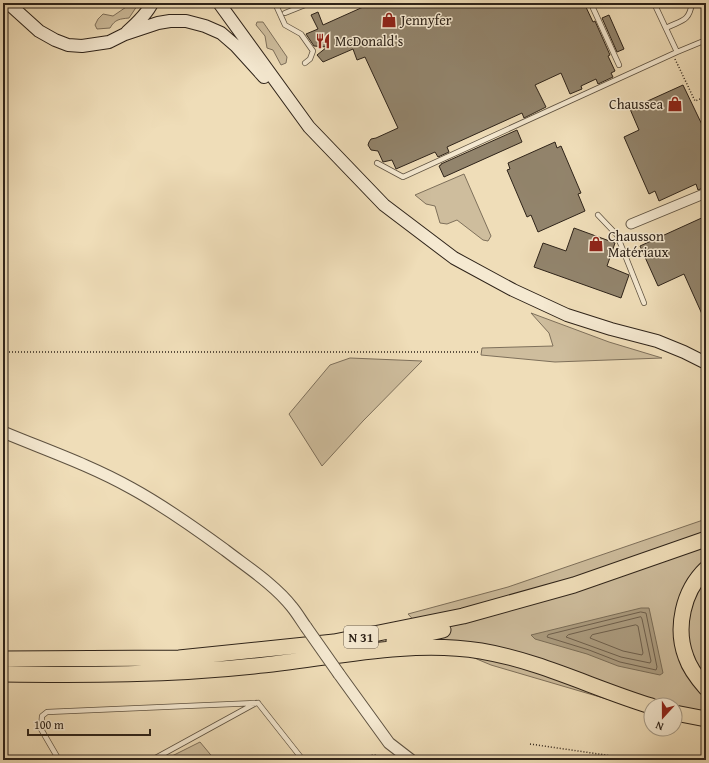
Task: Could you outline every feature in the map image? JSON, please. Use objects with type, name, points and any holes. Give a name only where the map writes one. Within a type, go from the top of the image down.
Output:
[{"type":"highway","name":"N 31","points":[[3,659],[179,658],[334,642],[463,616],[574,585],[706,539]]},
{"type":"highway","name":"N 31","points":[[3,674],[123,674],[181,672],[253,666],[405,639],[468,624],[579,594],[706,550]]},
{"type":"highway","points":[[706,569],[694,584],[688,595],[684,607],[681,631],[690,668],[697,679],[706,688]]},
{"type":"highway","points":[[253,666],[411,648],[453,648],[507,656],[643,703]]},
{"type":"highway","points":[[683,715],[706,719]]},
{"type":"main road","points":[[8,3],[40,31],[68,45],[82,46],[109,42],[125,34],[158,23],[170,21],[186,21],[205,26],[221,33],[236,46],[309,127],[384,205],[454,258],[513,290],[567,315],[611,329],[657,341],[706,363]]},
{"type":"main road","points":[[125,34],[138,21],[152,3]]},
{"type":"main road","points":[[219,3],[309,127]]},
{"type":"street","points":[[631,224],[706,193]]},
{"type":"street","points":[[3,432],[102,473],[161,505],[189,523],[246,566],[267,583],[292,607],[389,743],[411,760]]},
{"type":"lane","points":[[275,3],[285,25],[301,34],[313,51],[310,59],[305,63]]},
{"type":"lane","points":[[286,13],[310,3]]},
{"type":"lane","points":[[654,3],[666,28],[675,53]]},
{"type":"lane","points":[[666,28],[686,19],[690,14],[692,3]]},
{"type":"lane","points":[[593,8],[619,65]]},
{"type":"lane","points":[[377,163],[403,177],[706,40]]},
{"type":"lane","points":[[598,215],[617,235],[644,302]]},
{"type":"lane","points":[[59,760],[41,729],[42,716],[47,712],[258,702]]},
{"type":"lane","points":[[152,760],[258,702]]},
{"type":"lane","points":[[258,702],[303,760]]},
{"type":"path","points":[[675,53],[695,101],[705,97]]},
{"type":"path","points":[[3,352],[479,352]]},
{"type":"path","points":[[530,744],[640,760]]},
{"type":"path","points":[[364,760],[370,756],[377,755],[386,760]]},
{"type":"shaded area","points":[[132,3],[139,3],[129,18],[118,20],[110,28],[97,29],[95,25],[103,14],[113,16]]},
{"type":"shaded area","points":[[257,22],[263,22],[287,57],[286,63],[281,65],[273,50],[267,48],[265,36],[256,25]]},
{"type":"shaded area","points":[[464,174],[491,236],[488,241],[483,240],[457,220],[447,224],[440,223],[435,206],[426,204],[415,195]]},
{"type":"shaded area","points":[[531,313],[609,342],[662,358],[555,362],[481,355],[482,348],[553,346],[549,333]]},
{"type":"shaded area","points":[[350,358],[422,361],[363,421],[322,466],[289,414],[330,365]]},
{"type":"shaded area","points":[[706,519],[706,727],[683,721],[683,697],[643,697],[643,710],[491,665],[433,641],[408,614],[508,587]]},
{"type":"shaded area","points":[[200,742],[215,760],[164,760]]},
{"type":"water","points":[[641,608],[649,608],[663,673],[660,675],[618,666],[587,654],[535,639],[531,635]]},
{"type":"building","points":[[372,3],[584,3],[593,22],[595,21],[610,55],[608,56],[615,71],[611,73],[613,77],[598,84],[596,79],[581,86],[582,89],[570,94],[561,73],[535,85],[546,107],[524,118],[522,113],[447,147],[449,152],[438,157],[435,152],[396,169],[392,160],[383,162],[378,151],[371,150],[368,145],[371,139],[398,128],[365,57],[357,60],[353,49],[323,62],[317,55],[327,47],[314,46],[306,34],[318,29],[311,15],[318,12],[323,25]]},
{"type":"building","points":[[609,15],[624,49],[617,52],[602,18]]},
{"type":"building","points":[[683,85],[706,133],[706,180],[703,181],[705,187],[698,190],[696,184],[659,201],[655,191],[649,194],[624,137],[639,130],[630,109]]},
{"type":"building","points":[[517,130],[522,142],[444,177],[439,166],[441,164]]},
{"type":"building","points":[[555,142],[557,148],[561,146],[581,193],[578,194],[585,211],[538,232],[531,215],[527,217],[507,170],[510,169],[508,163]]},
{"type":"building","points":[[706,216],[706,323],[684,274],[658,286],[640,246]]},
{"type":"building","points":[[574,228],[615,243],[607,266],[629,275],[621,298],[534,267],[543,243],[566,251]]},
{"type":"place","name":"Jennyfer","points":[[389,20]]},
{"type":"place","name":"McDonald's","points":[[323,41]]},
{"type":"place","name":"Chaussea","points":[[675,104]]},
{"type":"place","name":"Chausson Matériaux","points":[[596,244]]}]
